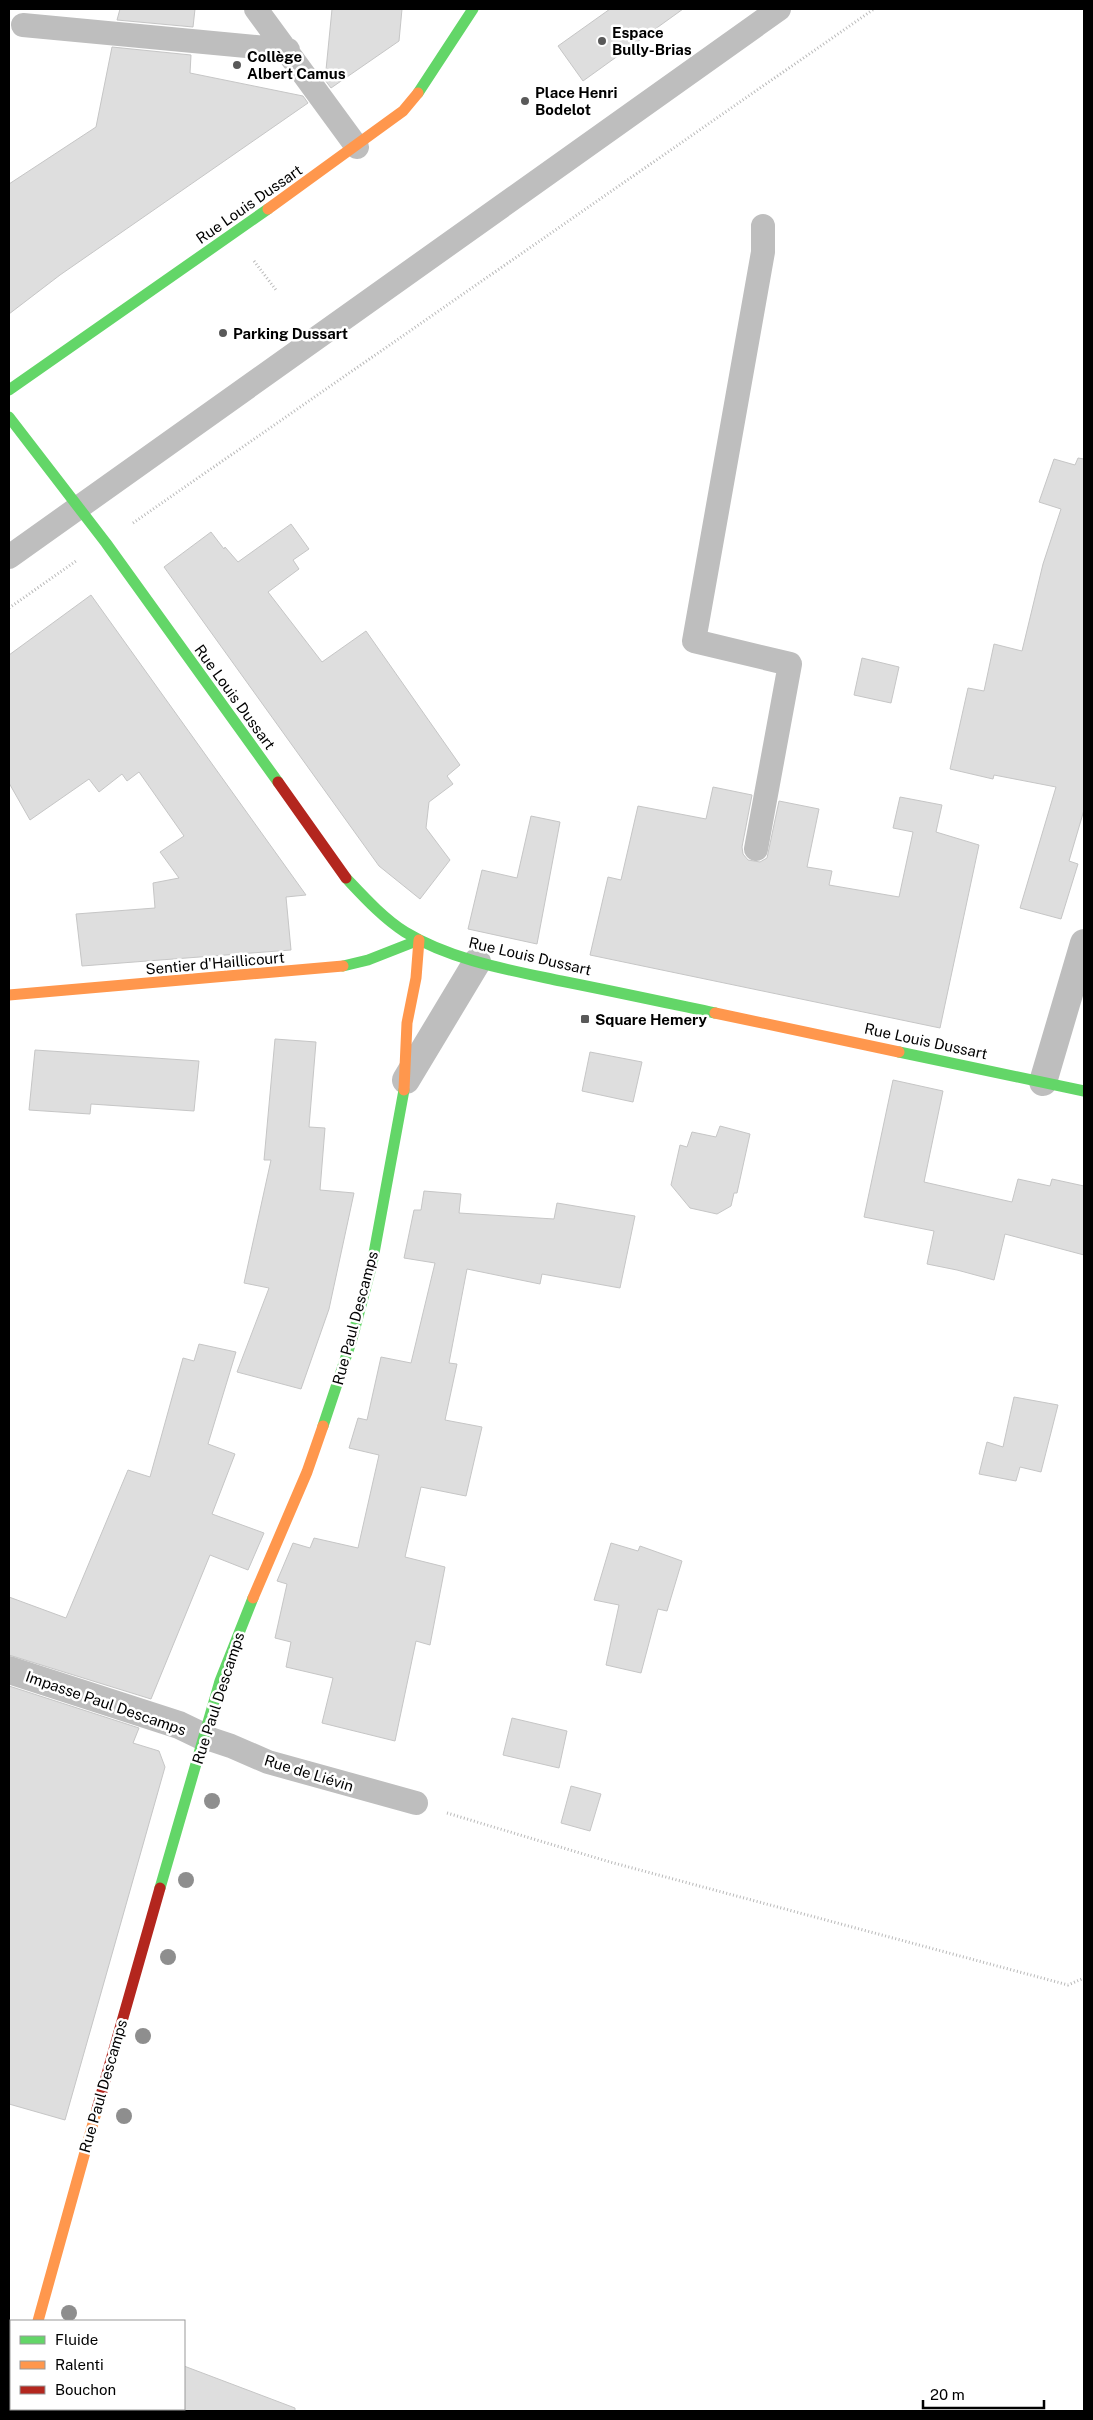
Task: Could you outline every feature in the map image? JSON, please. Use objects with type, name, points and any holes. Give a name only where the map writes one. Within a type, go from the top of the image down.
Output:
[{"type":"street","name":"Rue Louis Dussart","points":[[9,390],[357,146],[403,111],[427,82],[473,9]]},
{"type":"street","name":"Rue Louis Dussart","points":[[9,417],[106,543],[344,875],[391,922],[419,940],[477,962],[1084,1091]]},
{"type":"street","name":"Sentier d'Haillicourt","points":[[9,995],[338,968],[368,960],[419,940]]},
{"type":"street","name":"Rue Paul Descamps","points":[[38,2320],[220,1681],[256,1590],[308,1472],[352,1339],[372,1264],[406,1080],[407,1023],[416,978],[419,940]]},
{"type":"street","points":[[1043,1082],[1084,943]]},
{"type":"street","name":"Rue Paul Descamps","points":[[406,1080],[477,962]]},
{"type":"street","name":"Impasse Paul Descamps","points":[[9,1670],[153,1716],[204,1737]]},
{"type":"lane","points":[[256,9],[357,146]]},
{"type":"lane","points":[[9,557],[779,9]]},
{"type":"lane","points":[[23,24],[288,50]]},
{"type":"lane","points":[[756,849],[790,664],[694,641],[763,252],[763,226]]},
{"type":"lane","name":"Rue de Liévin","points":[[204,1737],[268,1762],[416,1803]]},
{"type":"path","points":[[9,608],[70,564],[106,543],[147,512],[874,9]]},
{"type":"path","points":[[416,1803],[610,1862],[1068,1985],[1084,1978]]},
{"type":"building","points":[[120,9],[195,9],[193,27],[117,20]]},
{"type":"building","points":[[332,9],[402,9],[399,41],[331,88],[325,80]]},
{"type":"building","name":"Espace Bully-Brias","points":[[610,9],[683,9],[583,81],[558,46]]},
{"type":"building","points":[[112,47],[191,55],[190,73],[303,96],[308,103],[60,275],[9,314],[9,184],[96,127]]},
{"type":"building","points":[[1078,458],[1084,459],[1084,810],[1069,861],[1078,864],[1061,919],[1020,908],[1056,787],[994,775],[993,779],[950,769],[968,688],[984,691],[994,644],[1022,651],[1043,564],[1061,509],[1039,502],[1054,459],[1075,465]]},
{"type":"building","points":[[291,524],[309,549],[293,560],[299,569],[268,592],[322,662],[366,631],[460,765],[447,776],[453,784],[429,802],[426,828],[450,860],[420,899],[379,866],[164,567],[211,532],[224,549],[225,547],[238,562]]},
{"type":"building","points":[[91,595],[306,895],[286,897],[291,950],[82,966],[76,914],[155,908],[153,883],[179,878],[160,852],[184,836],[139,772],[127,781],[122,774],[99,792],[89,779],[30,820],[9,783],[9,655]]},
{"type":"building","points":[[862,658],[899,667],[891,703],[854,695]]},
{"type":"building","points":[[713,787],[752,795],[742,847],[743,854],[748,860],[760,862],[767,858],[779,801],[819,809],[807,867],[832,871],[829,885],[899,897],[913,832],[893,828],[900,797],[942,805],[936,832],[979,845],[940,1028],[590,955],[608,877],[621,880],[638,806],[706,819]]},
{"type":"building","points":[[531,816],[560,822],[537,944],[468,929],[482,870],[517,878]]},
{"type":"building","points":[[275,1039],[316,1042],[309,1127],[325,1128],[320,1190],[354,1193],[329,1309],[301,1389],[237,1372],[269,1288],[244,1283],[271,1160],[264,1160]]},
{"type":"building","points":[[35,1050],[199,1061],[194,1111],[91,1104],[90,1114],[29,1110]]},
{"type":"building","points":[[590,1052],[642,1062],[633,1102],[582,1091]]},
{"type":"building","points":[[893,1080],[943,1091],[924,1182],[1012,1202],[1018,1179],[1050,1186],[1052,1179],[1084,1186],[1084,1255],[1005,1234],[994,1280],[927,1264],[934,1231],[864,1217]]},
{"type":"building","points":[[720,1126],[750,1134],[737,1193],[734,1193],[731,1206],[717,1214],[690,1208],[671,1185],[680,1145],[687,1147],[692,1132],[716,1137]]},
{"type":"building","points":[[424,1191],[461,1194],[459,1213],[554,1219],[557,1203],[635,1216],[620,1288],[542,1274],[540,1284],[467,1269],[449,1363],[457,1364],[445,1420],[482,1427],[466,1496],[421,1487],[405,1557],[445,1567],[430,1645],[416,1641],[395,1741],[322,1723],[333,1678],[286,1667],[291,1642],[275,1638],[287,1584],[277,1581],[293,1543],[310,1548],[314,1538],[358,1548],[379,1455],[349,1448],[358,1418],[367,1420],[381,1357],[411,1363],[435,1263],[404,1258],[414,1210],[421,1210]]},
{"type":"building","points":[[199,1344],[236,1352],[208,1444],[235,1454],[212,1514],[264,1533],[248,1570],[210,1555],[151,1699],[9,1655],[9,1597],[66,1618],[128,1470],[150,1477],[183,1358],[194,1361]]},
{"type":"building","points":[[1014,1397],[1058,1405],[1041,1472],[1020,1467],[1016,1481],[979,1474],[987,1442],[1003,1447]]},
{"type":"building","points":[[611,1543],[638,1551],[640,1546],[682,1561],[667,1611],[658,1609],[641,1673],[606,1665],[619,1605],[594,1600]]},
{"type":"building","points":[[9,1686],[139,1728],[133,1743],[159,1751],[165,1767],[65,2120],[9,2104]]},
{"type":"building","points":[[512,1718],[567,1731],[559,1768],[503,1755]]},
{"type":"building","points":[[571,1786],[601,1794],[590,1831],[561,1823]]},
{"type":"building","points":[[185,2366],[295,2408],[295,2411],[184,2411]]},
{"type":"traffic: fast","points":[[418,93],[473,9]]},
{"type":"traffic: fast","points":[[9,390],[268,209]]},
{"type":"traffic: fast","points":[[9,417],[106,543],[278,782]]},
{"type":"traffic: fast","points":[[346,878],[389,920],[405,932],[441,950],[501,968],[715,1013]]},
{"type":"traffic: fast","points":[[343,966],[368,960],[419,940]]},
{"type":"traffic: fast","points":[[899,1052],[1084,1091]]},
{"type":"traffic: fast","points":[[323,1426],[352,1339],[372,1264],[404,1090]]},
{"type":"traffic: fast","points":[[160,1888],[220,1681],[253,1598]]},
{"type":"traffic: slow","points":[[268,209],[403,111],[418,93]]},
{"type":"traffic: slow","points":[[404,1090],[407,1023],[416,978],[419,940]]},
{"type":"traffic: slow","points":[[9,995],[343,966]]},
{"type":"traffic: slow","points":[[715,1013],[899,1052]]},
{"type":"traffic: slow","points":[[253,1598],[307,1472],[323,1426]]},
{"type":"traffic: slow","points":[[38,2320],[97,2109]]},
{"type":"traffic: jam","points":[[278,782],[346,878]]},
{"type":"traffic: jam","points":[[97,2109],[160,1888]]},
{"type":"place","name":"Espace Bully-Brias","points":[[602,41]]},
{"type":"place","name":"Collège Albert Camus","points":[[237,65]]},
{"type":"place","name":"Place Henri Bodelot","points":[[525,101]]},
{"type":"place","name":"Parking Dussart","points":[[223,333]]},
{"type":"place","name":"Square Hemery","points":[[585,1019]]}]
